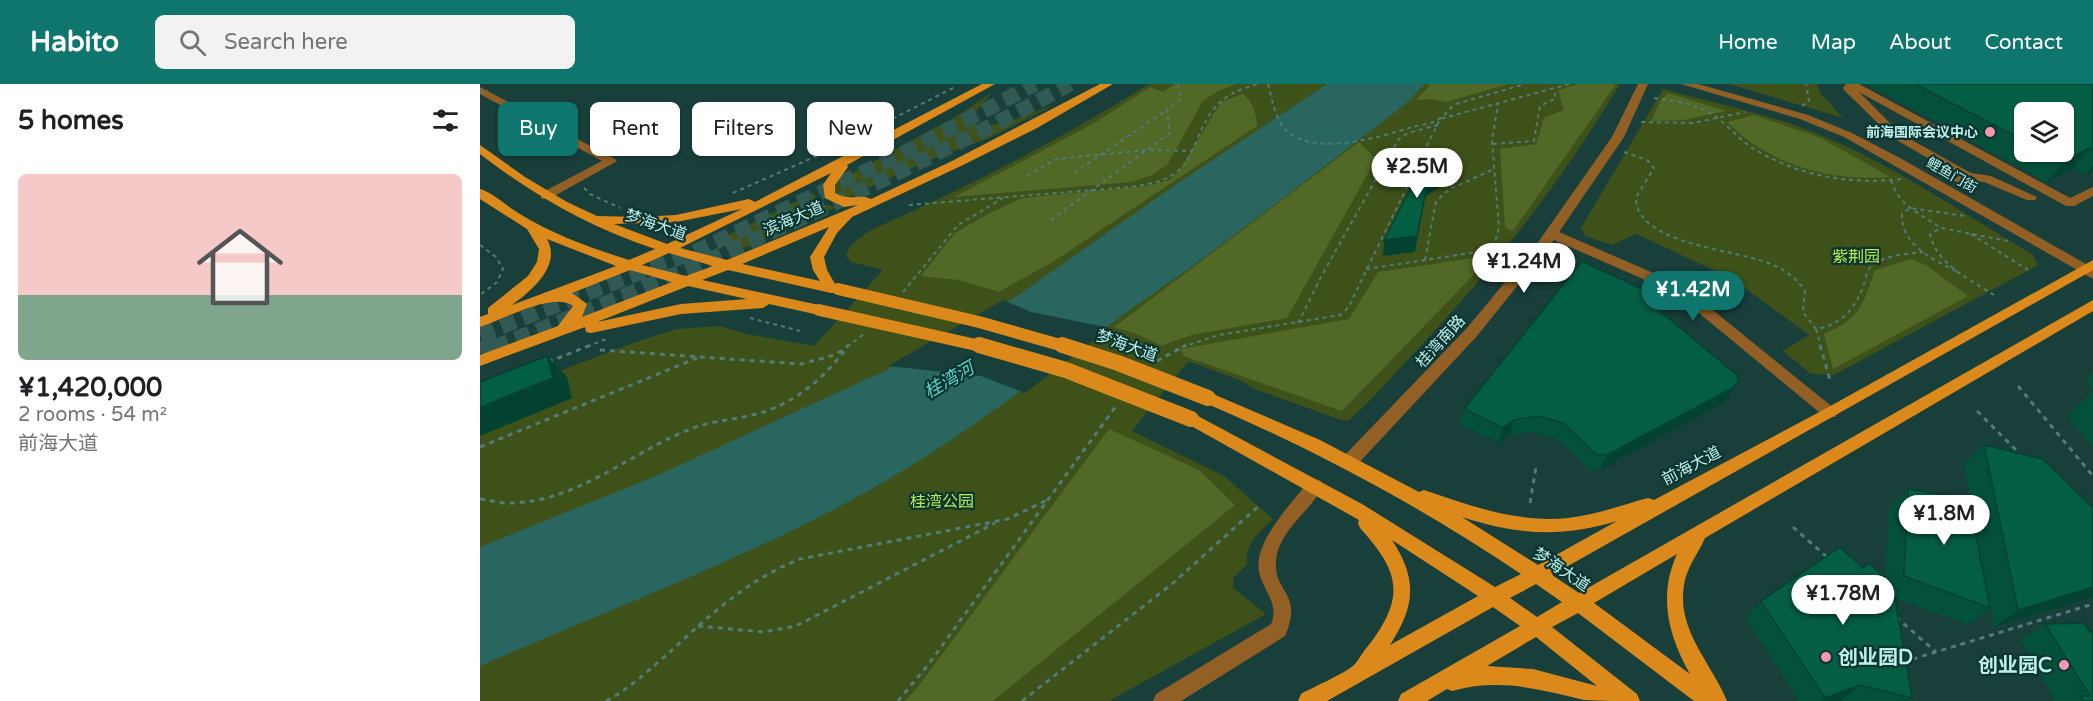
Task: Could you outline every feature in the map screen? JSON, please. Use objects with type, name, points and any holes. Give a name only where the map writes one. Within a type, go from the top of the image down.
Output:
[{"type":"main road","name":"滨海大道","points":[[480,320],[666,250],[790,191],[990,84]]},
{"type":"main road","name":"滨海大道","points":[[480,360],[690,281],[867,206],[994,146],[1108,84]]},
{"type":"main road","name":"梦海大道","points":[[480,148],[545,196],[626,236],[666,250],[1053,341],[1132,367],[1208,398],[1349,462],[1394,487],[1580,604],[1709,701]]},
{"type":"main road","points":[[845,162],[829,185],[829,195],[833,198],[844,203],[855,202],[897,192]]},
{"type":"main road","points":[[581,215],[621,222],[667,221],[723,210],[790,191]]},
{"type":"main road","points":[[480,193],[533,228],[630,265],[690,281],[959,340],[1024,357],[1078,374],[1191,419],[1356,509],[1494,597],[1538,627],[1630,701]]},
{"type":"main road","points":[[834,289],[818,264],[817,257],[822,246],[847,217],[867,206]]},
{"type":"main road","points":[[480,320],[521,290],[542,264],[546,253],[544,243],[533,228]]},
{"type":"main road","name":"前海大道","points":[[1308,701],[1666,501],[2090,269]]},
{"type":"main road","points":[[543,298],[571,297],[580,304],[579,311],[558,331]]},
{"type":"main road","points":[[524,344],[626,319],[673,311],[781,302]]},
{"type":"main road","points":[[1412,699],[1580,604],[2093,305]]},
{"type":"main road","points":[[1394,487],[1481,516],[1545,526],[1575,524],[1666,501]]},
{"type":"main road","points":[[1331,496],[1362,519],[1385,541],[1397,559],[1403,581],[1401,605],[1393,624],[1379,647],[1358,672]]},
{"type":"main road","points":[[1701,532],[1686,552],[1677,572],[1673,591],[1674,614],[1689,656],[1718,701]]},
{"type":"main road","points":[[1412,699],[1458,680],[1481,676],[1512,677],[1564,684],[1612,701]]},
{"type":"street","name":"桂湾南路","points":[[1349,462],[1472,332],[1552,234],[1618,137],[1643,84]]},
{"type":"street","name":"鲤鱼门街","points":[[1686,84],[1804,117],[1848,135],[1881,151],[2090,269]]},
{"type":"street","points":[[1843,84],[1905,141],[1967,176],[1989,179],[2016,194],[2031,197]]},
{"type":"street","points":[[1851,84],[2070,203],[2093,191]]},
{"type":"street","points":[[483,91],[611,161],[545,196]]},
{"type":"street","points":[[1881,151],[1905,141]]},
{"type":"street","points":[[1944,187],[1967,176]]},
{"type":"street","points":[[1552,234],[1646,275],[1699,306],[1830,413]]},
{"type":"street","points":[[1163,701],[1278,630],[1284,610],[1270,577],[1268,558],[1287,523],[1315,486]]},
{"type":"path","points":[[725,196],[837,147],[962,84]]},
{"type":"path","points":[[909,205],[1131,187],[1161,180],[1176,173],[1185,164],[1208,115],[1220,99],[1230,92],[1257,84]]},
{"type":"path","points":[[1268,84],[1286,129],[1295,137],[1308,142],[1341,143],[1397,131],[1569,84]]},
{"type":"path","points":[[1154,363],[1168,352],[1202,339],[1340,315],[1348,309],[1366,268],[1447,109],[1456,104],[1525,84]]},
{"type":"path","points":[[1800,107],[1809,101],[1806,84]]},
{"type":"path","points":[[1074,173],[1181,99],[1178,85]]},
{"type":"path","points":[[1492,144],[1534,141],[1540,106],[1556,98],[1553,89]]},
{"type":"path","points":[[1654,98],[1699,108],[1719,119],[1753,148],[1800,169],[1852,180],[1891,180],[1909,177]]},
{"type":"path","points":[[1494,245],[1500,228],[1492,144],[1492,128],[1498,104]]},
{"type":"path","points":[[1051,220],[1170,133],[1167,110]]},
{"type":"path","points":[[1641,122],[1675,124],[1719,119],[1750,110]]},
{"type":"path","points":[[1298,323],[1322,275],[1398,140],[1408,133],[1438,124]]},
{"type":"path","points":[[1027,176],[1056,159],[1147,150],[1192,151]]},
{"type":"path","points":[[1624,152],[1647,160],[1654,168],[1651,176],[1637,193],[1636,201],[1642,218],[1663,233],[1692,244],[1755,258],[1781,269],[1802,285],[1806,292],[1803,312],[1816,328],[1830,380]]},
{"type":"path","points":[[1425,260],[1431,238],[1436,201],[1450,189],[1494,168]]},
{"type":"path","points":[[1891,180],[1895,196],[1941,228],[2010,241]]},
{"type":"path","points":[[582,186],[590,194],[621,208]]},
{"type":"path","points":[[1968,216],[1910,208],[1902,214],[1901,221],[1909,238],[1923,252],[1994,295]]},
{"type":"path","points":[[1941,228],[1930,234],[1930,241],[1946,261],[1963,275]]},
{"type":"path","points":[[1967,232],[2028,270]]},
{"type":"path","points":[[480,245],[496,257],[503,269],[497,282],[480,295]]},
{"type":"path","points":[[1366,268],[1477,252],[1494,245],[1513,253]]},
{"type":"path","points":[[1816,328],[1836,325],[1849,314],[1857,304],[1868,270],[1872,266],[1894,258],[1923,252]]},
{"type":"path","points":[[741,316],[800,331]]},
{"type":"path","points":[[545,364],[611,338]]},
{"type":"path","points":[[480,499],[513,503],[544,497],[571,488],[695,427],[765,412],[797,394],[835,363],[845,350]]},
{"type":"path","points":[[480,447],[699,357]]},
{"type":"path","points":[[2018,386],[2093,476]]},
{"type":"path","points":[[898,701],[928,665],[1119,402]]},
{"type":"path","points":[[1977,411],[2027,461]]},
{"type":"path","points":[[1530,503],[1536,467]]},
{"type":"path","points":[[606,701],[635,682],[744,587],[774,567],[800,559],[999,521],[1018,516],[1048,500]]},
{"type":"path","points":[[1022,701],[1172,584],[1261,504]]},
{"type":"path","points":[[698,626],[763,632],[796,626],[999,521]]},
{"type":"path","points":[[1793,527],[1829,558]]},
{"type":"path","points":[[1902,663],[2093,604]]},
{"type":"path","points":[[1891,613],[1936,652]]},
{"type":"green space","name":"桂湾公园","points":[[1149,84],[1620,84],[1550,190],[1499,256],[1445,320],[1349,420],[1341,420],[1252,388],[1242,381],[1188,361],[1132,431],[1224,476],[1273,519],[1251,544],[1247,564],[1234,577],[1233,588],[1266,614],[1109,701],[480,701],[480,401],[676,329],[719,326],[747,334],[814,346],[883,270],[851,262],[846,256],[856,240],[873,229],[979,179],[1048,143]]},
{"type":"green space","points":[[1175,84],[1236,84],[1218,91],[1203,101],[1167,165],[1152,175],[1132,182],[954,197],[1093,124],[1150,87],[1163,92]]},
{"type":"green space","points":[[1431,84],[1508,84],[1446,102],[1433,99],[1416,100]]},
{"type":"green space","points":[[1579,84],[1616,84],[1513,231],[1505,228],[1500,149],[1536,144],[1544,118],[1564,110],[1558,90]]},
{"type":"green space","points":[[1729,84],[1817,84],[1821,94],[1843,118]]},
{"type":"green space","name":"紫荆园","points":[[1663,89],[1786,122],[1852,149],[1905,177],[2032,254],[2038,265],[1834,375],[1811,374],[1783,351],[1809,335],[1731,278],[1636,234],[1612,245],[1585,236],[1581,228]]},
{"type":"green space","points":[[992,92],[975,113],[973,122],[980,125],[1001,123],[1056,104],[989,138],[929,160],[849,197],[839,198],[829,187],[883,156],[894,156],[894,150],[962,113]]},
{"type":"green space","points":[[1668,93],[1727,111],[1683,120],[1651,121],[1661,100]]},
{"type":"green space","points":[[1243,94],[1253,108],[1257,126],[1054,261],[999,292],[959,280],[921,276],[955,233],[1022,198],[1146,186],[1170,180],[1179,171],[1221,102]]},
{"type":"green space","points":[[1754,115],[1821,138],[1890,177],[1845,177],[1802,168],[1782,160],[1744,137],[1727,122]]},
{"type":"green space","points":[[1359,142],[1376,159],[1287,318],[1191,335],[1161,346],[1139,335],[1114,327]]},
{"type":"green space","points":[[813,193],[821,204],[837,207],[745,248],[728,243],[724,237]]},
{"type":"green space","points":[[1481,257],[1487,261],[1342,411],[1184,356],[1180,349],[1349,319],[1378,272]]},
{"type":"green space","points":[[1911,259],[1926,265],[1968,296],[1833,369],[1824,334],[1853,316],[1863,302],[1875,270]]},
{"type":"green space","points":[[1109,429],[1199,470],[1235,505],[993,701],[904,701],[914,692]]},
{"type":"water","name":"桂湾河","points":[[1327,84],[1425,84],[1404,105],[1272,207],[990,413],[930,454],[821,516],[725,562],[480,666],[480,547],[656,476],[891,368],[1017,296],[1181,181]]},
{"type":"pier","points":[[1003,300],[1031,312],[1110,328],[1025,393],[981,376],[888,366]]},
{"type":"building","points":[[1915,84],[2093,84],[2093,150],[2089,148],[2074,156],[2074,102],[2014,102],[2014,135]]},
{"type":"building","points":[[1429,152],[1433,153],[1432,159],[1443,152],[1452,166],[1428,180],[1417,236],[1384,240]]},
{"type":"building","points":[[1582,261],[1655,295],[1655,307],[1737,375],[1739,380],[1734,387],[1607,455],[1596,454],[1563,423],[1539,416],[1514,420],[1503,428],[1464,409]]},
{"type":"building","points":[[547,356],[553,378],[480,407],[480,382]]},
{"type":"building","points":[[1984,445],[2043,459],[2093,508],[2093,587],[2018,610]]},
{"type":"building","points":[[1908,489],[1969,499],[1990,608],[1904,576]]},
{"type":"building","name":"创业园D","points":[[1840,547],[1863,568],[1869,563],[1893,586],[1912,698],[1860,685],[1825,698],[1761,601]]},
{"type":"building","points":[[2084,623],[2090,632],[2093,631],[2093,701],[2084,701],[2080,696],[2090,696],[2045,624]]},
{"type":"tunnel","points":[[480,335],[701,249],[908,151],[1035,84]]},
{"type":"tunnel","points":[[494,347],[641,288],[786,225],[929,157],[1070,84]]},
{"type":"tunnel","points":[[480,352],[498,345]]},
{"type":"place","name":"前海国际会议中心","points":[[1990,132]]},
{"type":"place","name":"创业园D","points":[[1826,657]]},
{"type":"place","name":"创业园C","points":[[2064,665]]}]
